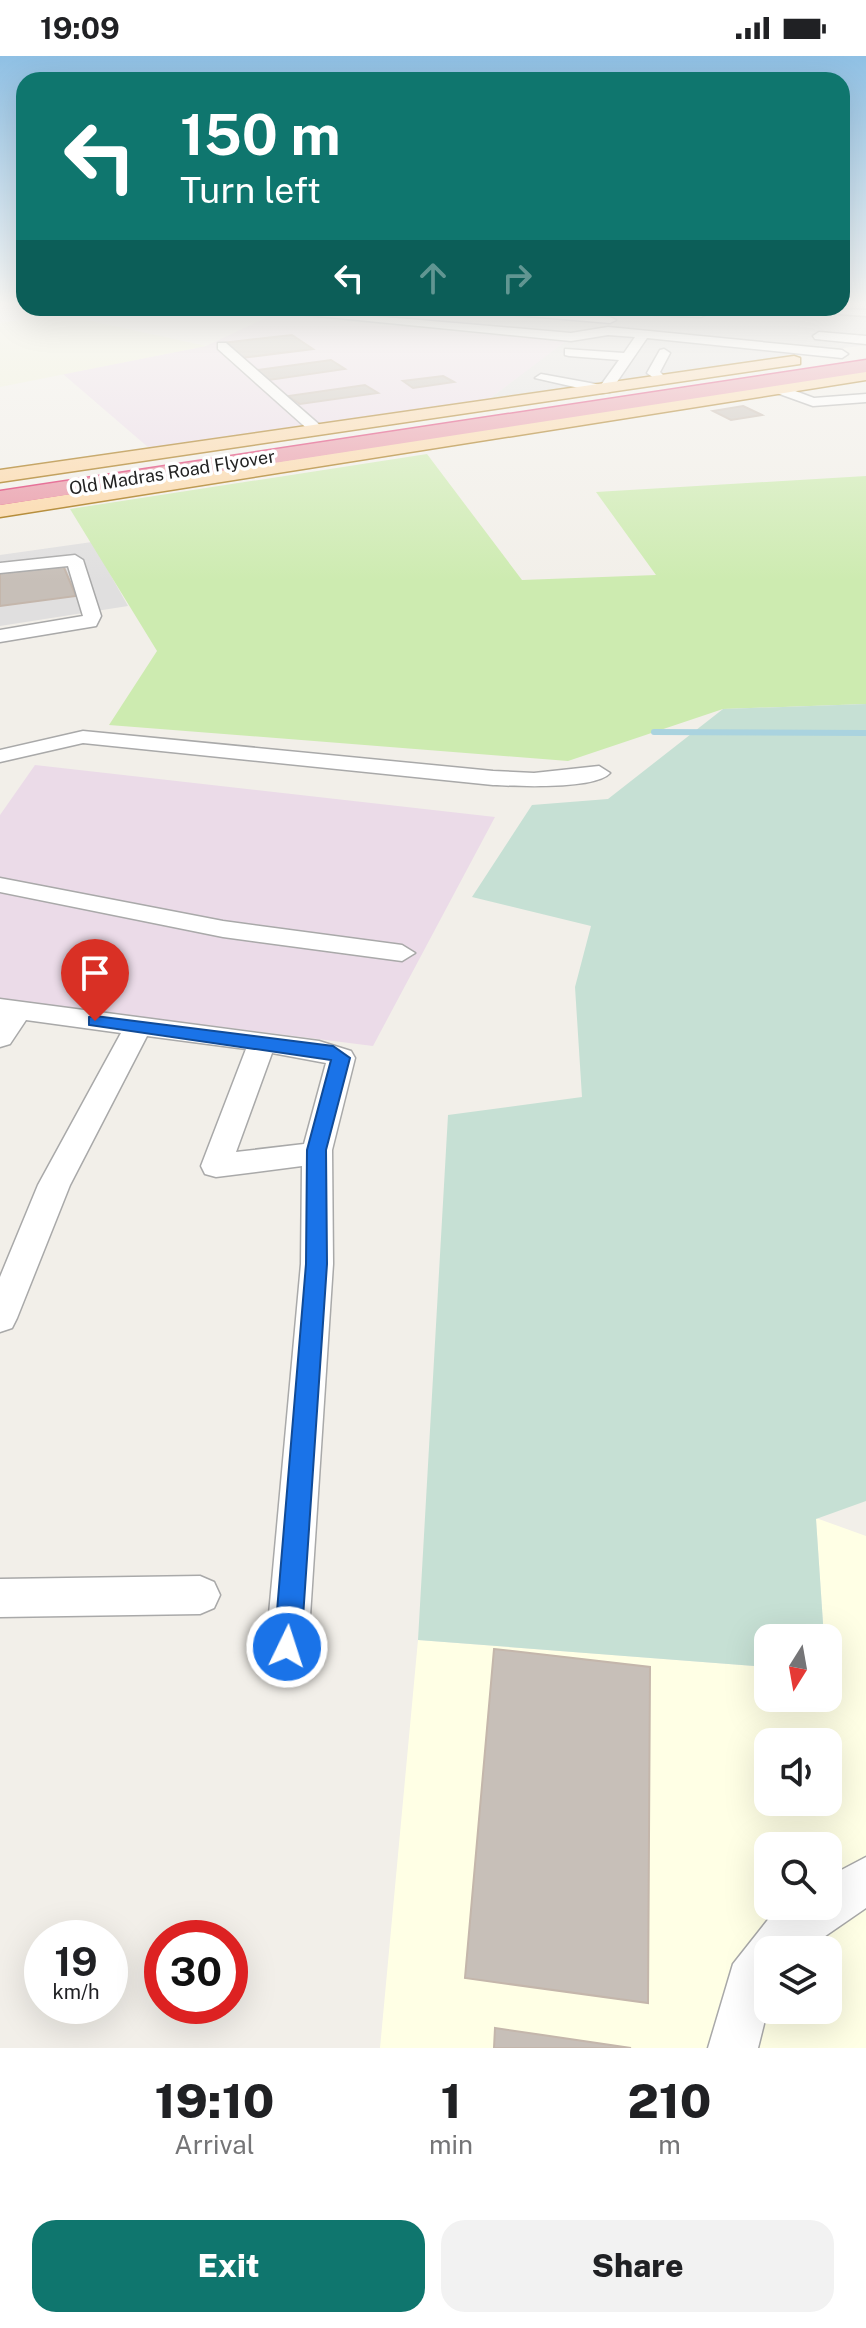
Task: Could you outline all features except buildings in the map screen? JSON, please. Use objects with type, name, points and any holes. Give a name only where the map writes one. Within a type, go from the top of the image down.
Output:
[{"type":"highway","name":"Old Madras Road Flyover","points":[[0,498],[636,396]]},
{"type":"highway","name":"Old Madras Road Flyover","points":[[0,487],[656,396]]},
{"type":"main road","points":[[0,476],[554,396]]},
{"type":"main road","points":[[0,511],[735,396]]},
{"type":"street","points":[[279,396],[317,430]]},
{"type":"street","points":[[797,396],[813,402],[866,398]]},
{"type":"street","points":[[0,568],[75,560],[92,616],[90,622],[0,636]]},
{"type":"street","points":[[0,756],[29,751],[64,738],[83,737],[493,778],[534,780],[599,773]]},
{"type":"street","points":[[0,885],[223,929],[402,953]]},
{"type":"street","points":[[0,1038],[9,1010],[333,1052],[341,1058],[318,1133],[316,1153],[317,1264],[287,1647]]},
{"type":"street","points":[[0,1318],[54,1185],[138,1027]]},
{"type":"street","points":[[262,1043],[216,1166],[316,1153]]},
{"type":"street","points":[[0,1598],[200,1595]]},
{"type":"street","points":[[842,1896],[866,1880]]},
{"type":"street","points":[[786,1936],[805,1920]]},
{"type":"street","points":[[733,2048],[750,1981],[754,1976]]},
{"type":"shaded area","points":[[89,396],[493,396],[489,399],[149,448]]},
{"type":"shaded area","points":[[92,542],[128,606],[0,626],[0,555]]},
{"type":"shaded area","points":[[866,704],[866,1501],[816,1519],[823,1624],[754,1624],[754,1666],[418,1640],[448,1115],[582,1097],[575,987],[591,926],[472,897],[532,805],[608,799],[723,709]]},
{"type":"shaded area","points":[[35,765],[495,817],[373,1046],[0,999],[0,815]]},
{"type":"shaded area","points":[[816,1518],[866,1536],[866,2048],[380,2048],[418,1640],[754,1666],[754,1712],[842,1712],[842,1624],[823,1624]]},
{"type":"green space","points":[[427,454],[522,580],[656,575],[596,492],[866,476],[866,704],[723,709],[568,761],[109,725],[157,651],[70,509]]},
{"type":"waterway","points":[[654,732],[866,733]]},
{"type":"route","points":[[95,1021],[333,1052],[341,1058],[318,1133],[317,1264],[287,1647]]}]
